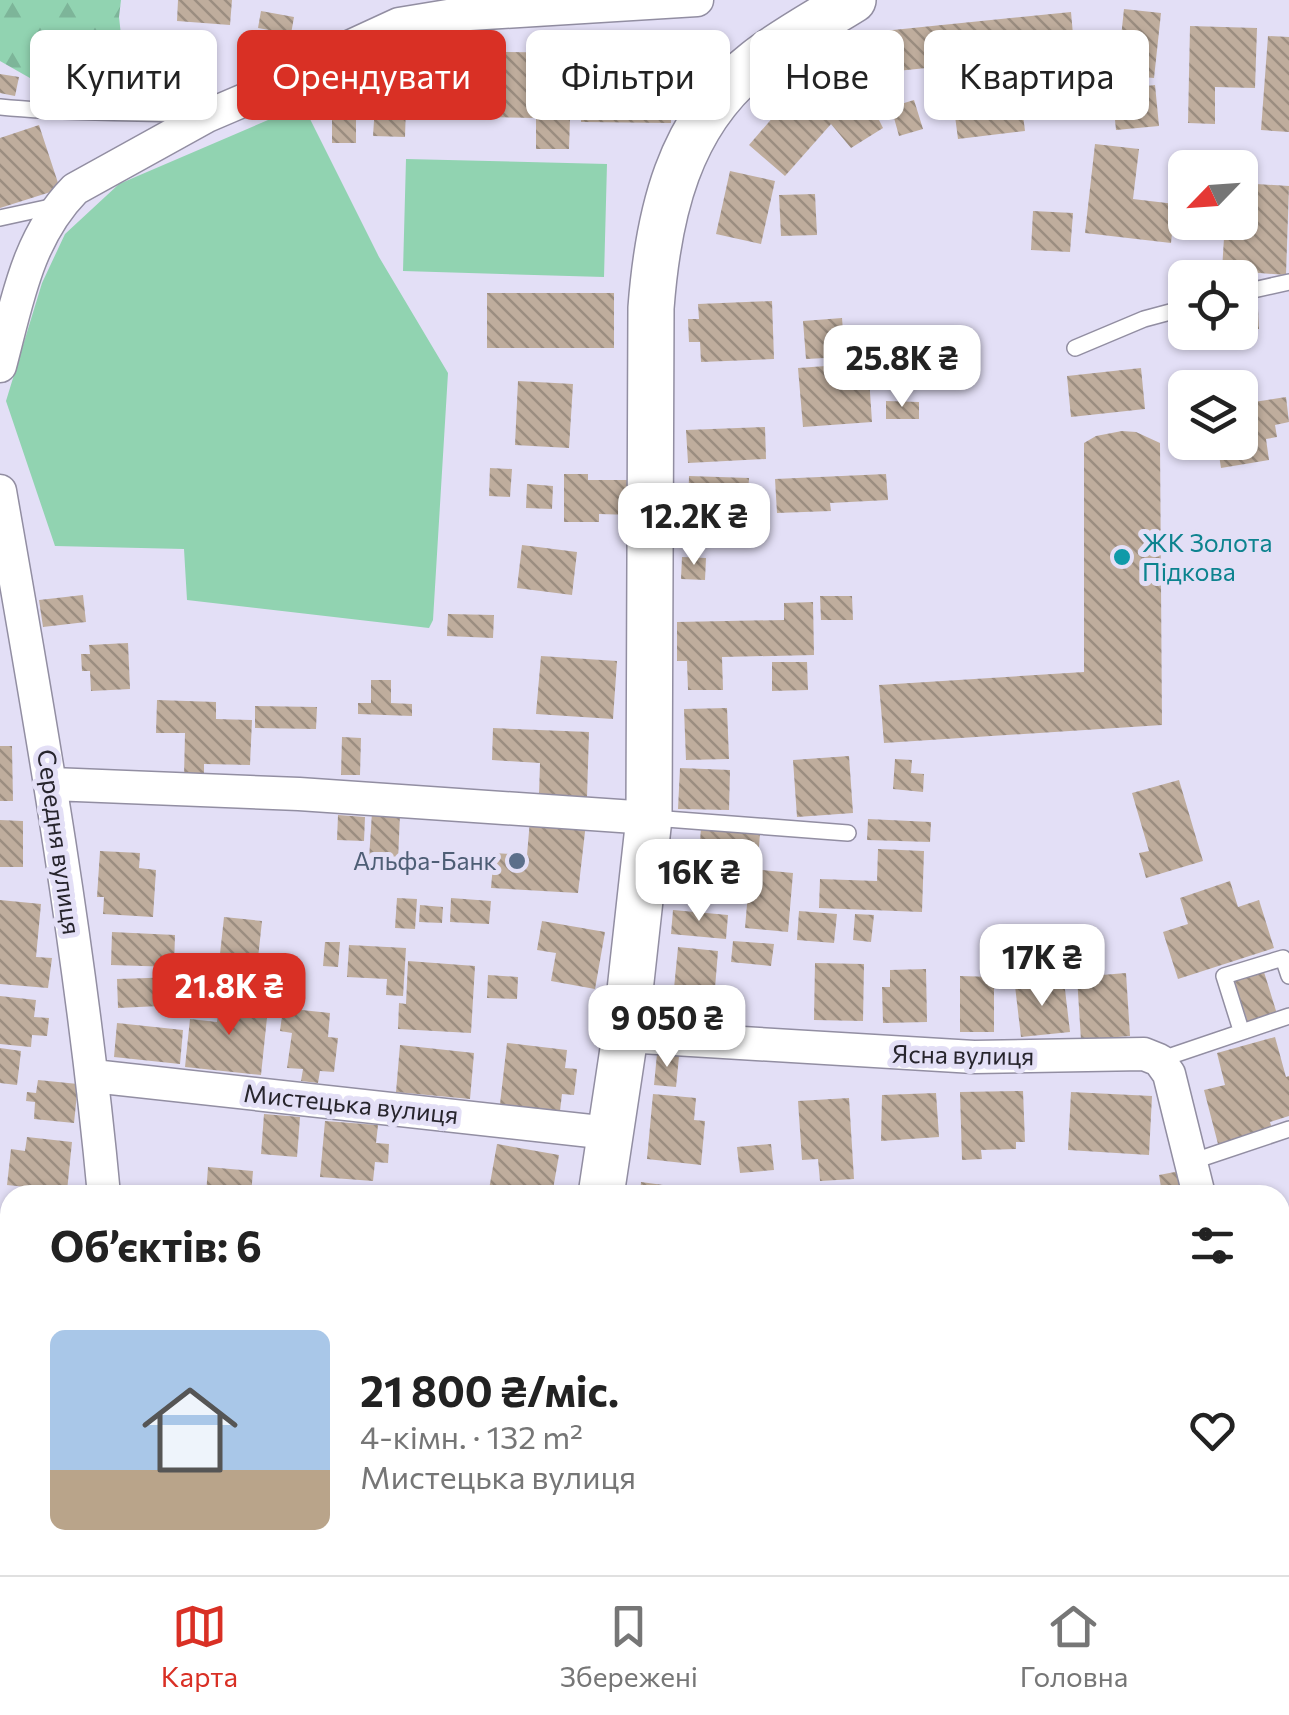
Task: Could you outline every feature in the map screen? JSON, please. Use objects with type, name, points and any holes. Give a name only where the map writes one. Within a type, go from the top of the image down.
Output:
[{"type":"street","points":[[217,112],[324,66],[393,12],[454,15],[697,0]]},
{"type":"street","points":[[602,1185],[625,1036],[649,818],[651,308],[658,239],[670,189],[702,122],[736,80],[756,61],[853,0]]},
{"type":"street","points":[[0,366],[33,248],[59,205],[75,189],[200,120]]},
{"type":"street","name":"Середня вулиця","points":[[0,490],[52,784],[93,1076],[103,1185]]},
{"type":"street","points":[[52,784],[299,794],[649,818]]},
{"type":"street","name":"Ясна вулиця","points":[[625,1036],[974,1057],[1144,1054],[1158,1060]]},
{"type":"street","points":[[1158,1060],[1169,1074],[1196,1185]]},
{"type":"street","name":"Мистецька вулиця","points":[[93,1076],[609,1132]]},
{"type":"lane","points":[[0,107],[30,110]]},
{"type":"lane","points":[[0,218],[59,205]]},
{"type":"lane","points":[[1258,289],[1289,282]]},
{"type":"lane","points":[[1075,348],[1168,313]]},
{"type":"lane","points":[[649,818],[848,833]]},
{"type":"lane","points":[[1241,1030],[1224,976],[1283,958],[1289,976]]},
{"type":"lane","points":[[1158,1060],[1289,1016]]},
{"type":"lane","points":[[1191,1162],[1289,1129]]},
{"type":"green space","points":[[0,0],[121,0],[120,30],[30,30],[30,78],[0,61]]},
{"type":"green space","points":[[268,120],[310,120],[379,257],[448,373],[433,620],[429,628],[187,600],[184,549],[55,546],[6,401],[42,283],[65,234],[119,184]]},
{"type":"green space","points":[[406,159],[607,164],[604,277],[403,271]]},
{"type":"building","points":[[178,0],[232,0],[230,25],[177,21]]},
{"type":"building","points":[[1124,9],[1161,13],[1154,78],[1149,78],[1149,30],[1122,30]]},
{"type":"building","points":[[261,11],[294,17],[292,30],[258,28]]},
{"type":"building","points":[[1071,12],[1073,30],[924,30],[924,68],[904,70],[904,30],[893,30]]},
{"type":"building","points":[[1190,26],[1257,28],[1255,88],[1215,87],[1215,124],[1188,123]]},
{"type":"building","points":[[1268,36],[1289,37],[1289,132],[1261,130]]},
{"type":"building","points":[[506,52],[526,52],[526,118],[506,117]]},
{"type":"building","points":[[0,74],[19,77],[15,96],[0,93]]},
{"type":"building","points":[[1155,85],[1159,126],[1116,130],[1115,120],[1149,120],[1149,86]]},
{"type":"building","points":[[914,100],[923,129],[899,136],[895,120],[904,120],[904,103]]},
{"type":"building","points":[[332,120],[356,120],[356,143],[332,143]]},
{"type":"building","points":[[374,120],[406,120],[405,137],[373,136]]},
{"type":"building","points":[[536,120],[570,120],[569,149],[536,149]]},
{"type":"building","points":[[581,120],[671,120],[671,123]]},
{"type":"building","points":[[771,120],[879,120],[883,128],[851,148],[831,124],[785,176],[749,145]]},
{"type":"building","points":[[956,120],[1024,120],[1025,131],[958,139]]},
{"type":"building","points":[[39,125],[60,189],[0,208],[0,138]]},
{"type":"building","points":[[1095,144],[1139,149],[1133,199],[1168,203],[1171,243],[1085,233]]},
{"type":"building","points":[[730,171],[775,181],[761,244],[716,234]]},
{"type":"building","points":[[1258,184],[1289,186],[1286,275],[1258,273],[1258,260],[1223,260],[1224,240],[1258,240]]},
{"type":"building","points":[[815,194],[817,235],[781,236],[779,195]]},
{"type":"building","points":[[1033,211],[1073,213],[1070,252],[1031,250]]},
{"type":"building","points":[[487,293],[614,293],[614,348],[487,348]]},
{"type":"building","points":[[772,301],[774,359],[701,362],[700,342],[689,342],[688,319],[699,319],[698,304]]},
{"type":"building","points":[[842,318],[845,357],[806,359],[803,321]]},
{"type":"building","points":[[965,332],[969,356],[939,360],[935,336]]},
{"type":"building","points":[[868,363],[872,422],[803,427],[798,368]]},
{"type":"building","points":[[910,365],[927,365],[927,386],[910,386]]},
{"type":"building","points":[[1141,368],[1145,409],[1071,417],[1067,376]]},
{"type":"building","points":[[518,381],[573,384],[569,448],[515,445]]},
{"type":"building","points":[[1286,397],[1289,422],[1275,425],[1277,437],[1266,439],[1269,460],[1221,468],[1220,460],[1258,460],[1258,401]]},
{"type":"building","points":[[886,401],[919,402],[919,419],[886,419]]},
{"type":"building","points":[[765,427],[766,459],[688,463],[686,430]]},
{"type":"building","name":"ЖК Золота Підкова","points":[[1136,432],[1160,443],[1162,725],[884,743],[879,685],[1084,672],[1084,443],[1096,436]]},
{"type":"building","points":[[490,468],[512,469],[510,497],[489,496]]},
{"type":"building","points":[[564,474],[588,474],[588,480],[632,480],[632,515],[599,514],[599,522],[564,522]]},
{"type":"building","points":[[886,474],[888,500],[830,503],[831,511],[777,513],[775,479]]},
{"type":"building","points":[[689,476],[749,478],[746,529],[736,528],[736,547],[687,545]]},
{"type":"building","points":[[527,484],[553,486],[552,509],[526,508]]},
{"type":"building","points":[[522,545],[577,552],[572,595],[517,588]]},
{"type":"building","points":[[682,557],[706,558],[705,580],[681,579]]},
{"type":"building","points":[[83,595],[86,622],[43,627],[39,600]]},
{"type":"building","points":[[820,596],[852,596],[853,620],[821,620]]},
{"type":"building","points":[[813,602],[814,655],[722,657],[723,690],[688,690],[687,661],[677,661],[677,622],[784,620],[784,603]]},
{"type":"building","points":[[448,614],[494,615],[493,638],[447,636]]},
{"type":"building","points":[[128,643],[130,689],[91,691],[90,671],[82,671],[81,654],[90,654],[89,645]]},
{"type":"building","points":[[541,656],[617,661],[613,719],[536,714]]},
{"type":"building","points":[[772,662],[807,662],[808,690],[772,691]]},
{"type":"building","points":[[371,680],[391,680],[391,703],[412,704],[412,716],[358,714],[358,703],[371,703]]},
{"type":"building","points":[[157,700],[216,702],[216,719],[252,720],[250,765],[204,764],[204,777],[184,777],[185,733],[156,733]]},
{"type":"building","points":[[255,706],[317,707],[316,729],[255,728]]},
{"type":"building","points":[[727,708],[729,759],[686,760],[684,709]]},
{"type":"building","points":[[493,728],[589,732],[587,797],[539,795],[540,763],[492,760]]},
{"type":"building","points":[[342,737],[361,738],[360,775],[341,775]]},
{"type":"building","points":[[0,746],[12,746],[13,801],[0,801]]},
{"type":"building","points":[[849,756],[853,813],[797,817],[793,760]]},
{"type":"building","points":[[895,759],[912,760],[911,773],[924,774],[923,792],[893,789]]},
{"type":"building","points":[[680,768],[730,770],[729,810],[678,809]]},
{"type":"building","points":[[1179,780],[1203,861],[1146,878],[1139,853],[1149,851],[1132,793]]},
{"type":"building","points":[[372,812],[400,814],[398,861],[369,859]]},
{"type":"building","points":[[338,815],[365,817],[364,841],[337,840]]},
{"type":"building","points":[[868,819],[931,822],[930,842],[867,840]]},
{"type":"building","points":[[0,820],[23,821],[23,867],[0,867]]},
{"type":"building","points":[[530,820],[586,823],[578,893],[491,888],[494,853],[527,855]]},
{"type":"building","points":[[701,828],[760,833],[758,860],[699,855]]},
{"type":"building","points":[[878,849],[924,851],[922,912],[819,908],[820,879],[877,881]]},
{"type":"building","points":[[100,851],[140,853],[139,868],[156,870],[153,917],[103,914],[104,897],[97,897]]},
{"type":"building","points":[[750,869],[793,873],[788,932],[745,928]]},
{"type":"building","points":[[1230,881],[1238,907],[1259,900],[1274,948],[1178,979],[1163,932],[1188,924],[1180,898]]},
{"type":"building","points":[[397,898],[417,899],[415,929],[395,928]]},
{"type":"building","points":[[451,898],[491,901],[489,924],[450,922]]},
{"type":"building","points":[[0,900],[41,904],[36,957],[52,958],[48,988],[0,984]]},
{"type":"building","points":[[420,905],[443,907],[442,923],[419,922]]},
{"type":"building","points":[[673,910],[728,915],[726,939],[671,934]]},
{"type":"building","points":[[799,911],[837,914],[834,943],[797,940]]},
{"type":"building","points":[[855,914],[874,915],[871,942],[853,940]]},
{"type":"building","points":[[224,917],[262,921],[255,986],[217,982]]},
{"type":"building","points":[[542,921],[605,932],[595,989],[551,981],[556,953],[537,950]]},
{"type":"building","points":[[112,932],[175,935],[174,967],[111,965]]},
{"type":"building","points":[[733,941],[774,944],[771,966],[731,962]]},
{"type":"building","points":[[325,942],[340,942],[338,967],[323,966]]},
{"type":"building","points":[[349,945],[406,948],[403,996],[386,995],[387,979],[347,977]]},
{"type":"building","points":[[678,947],[718,951],[713,1013],[672,1009]]},
{"type":"building","points":[[408,961],[475,966],[471,1033],[398,1029],[399,1003],[406,1004]]},
{"type":"building","points":[[815,963],[864,964],[863,1021],[814,1020]]},
{"type":"building","points":[[926,969],[927,1022],[883,1023],[882,987],[890,987],[890,970]]},
{"type":"building","points":[[1264,972],[1277,1014],[1248,1023],[1234,981]]},
{"type":"building","points":[[1126,973],[1130,1036],[1081,1040],[1077,977]]},
{"type":"building","points":[[488,975],[518,977],[517,999],[487,998]]},
{"type":"building","points":[[960,976],[994,977],[994,1032],[960,1032]]},
{"type":"building","points":[[179,977],[181,1005],[118,1008],[117,979]]},
{"type":"building","points":[[1064,981],[1070,1032],[1021,1037],[1015,986]]},
{"type":"building","points":[[221,991],[246,993],[244,1006],[268,1008],[261,1075],[185,1067],[190,1019],[217,1022]]},
{"type":"building","points":[[0,996],[36,1000],[34,1017],[49,1018],[47,1036],[32,1035],[31,1047],[0,1044]]},
{"type":"building","points":[[283,1008],[330,1013],[328,1037],[338,1038],[334,1072],[320,1071],[318,1083],[301,1081],[303,1069],[287,1068],[292,1033],[280,1031]]},
{"type":"building","points":[[117,1023],[183,1030],[180,1064],[114,1057]]},
{"type":"building","points":[[1275,1037],[1286,1077],[1289,1076],[1289,1116],[1270,1122],[1272,1129],[1218,1144],[1204,1090],[1225,1085],[1217,1053]]},
{"type":"building","points":[[507,1043],[567,1050],[565,1068],[577,1069],[574,1095],[562,1094],[560,1111],[500,1104]]},
{"type":"building","points":[[400,1045],[474,1053],[470,1099],[396,1092]]},
{"type":"building","points":[[0,1048],[21,1051],[17,1085],[0,1083]]},
{"type":"building","points":[[657,1054],[679,1056],[676,1087],[654,1085]]},
{"type":"building","points":[[38,1080],[78,1084],[74,1123],[34,1119],[35,1102],[26,1101],[27,1092],[36,1093]]},
{"type":"building","points":[[1023,1091],[1025,1142],[1016,1142],[1016,1149],[981,1150],[982,1159],[962,1160],[960,1092]]},
{"type":"building","points":[[1071,1092],[1152,1096],[1149,1155],[1068,1150]]},
{"type":"building","points":[[936,1093],[939,1137],[881,1141],[882,1095]]},
{"type":"building","points":[[653,1094],[696,1098],[694,1120],[705,1121],[701,1165],[647,1159]]},
{"type":"building","points":[[849,1098],[854,1179],[820,1181],[818,1159],[802,1160],[798,1101]]},
{"type":"building","points":[[264,1114],[300,1117],[297,1157],[261,1154]]},
{"type":"building","points":[[325,1121],[378,1125],[376,1143],[389,1144],[388,1163],[375,1162],[373,1181],[320,1177]]},
{"type":"building","points":[[27,1137],[72,1142],[68,1185],[7,1185],[11,1149],[25,1151]]},
{"type":"building","points":[[497,1144],[559,1155],[554,1185],[490,1185]]},
{"type":"building","points":[[771,1144],[774,1170],[740,1173],[737,1147]]},
{"type":"building","points":[[208,1167],[253,1171],[252,1185],[207,1185]]},
{"type":"building","points":[[1180,1171],[1182,1185],[1161,1185],[1159,1175]]},
{"type":"place","name":"ЖК Золота Підкова","points":[[1122,557]]},
{"type":"place","name":"Альфа-Банк","points":[[517,861]]}]
